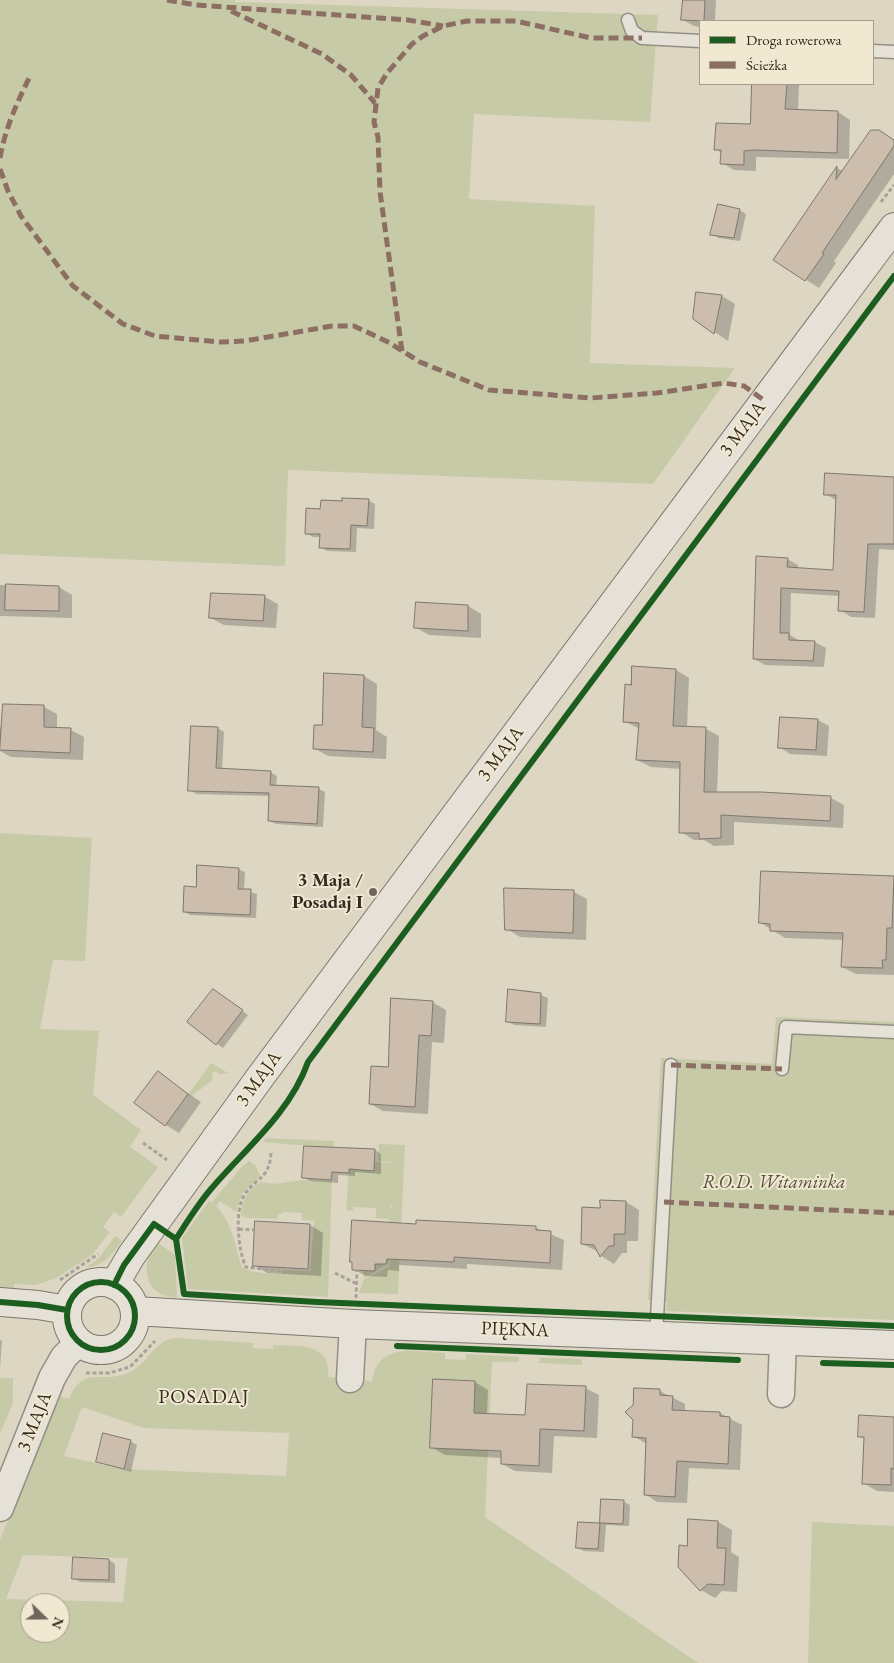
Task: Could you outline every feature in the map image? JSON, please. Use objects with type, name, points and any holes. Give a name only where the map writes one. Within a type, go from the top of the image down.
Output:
[{"type":"street","name":"3 MAJA","points":[[114,1285],[131,1256],[261,1076],[894,227]]},
{"type":"street","points":[[102,1282],[114,1285],[124,1291],[132,1300],[135,1311],[135,1323],[123,1343],[112,1349],[101,1351],[89,1348],[79,1342],[71,1333],[68,1322],[68,1310],[72,1299],[80,1290],[90,1284],[102,1282]]},
{"type":"street","points":[[0,1302],[31,1304],[68,1310]]},
{"type":"street","name":"PIĘKNA","points":[[135,1311],[353,1324],[894,1345]]},
{"type":"street","points":[[350,1379],[353,1324]]},
{"type":"street","points":[[781,1394],[783,1341]]},
{"type":"street","name":"3 MAJA","points":[[0,1508],[52,1378],[64,1357],[79,1342]]},
{"type":"lane","points":[[628,20],[632,31],[642,38],[699,41]]},
{"type":"lane","points":[[874,51],[894,52]]},
{"type":"lane","points":[[782,1069],[786,1027],[894,1032]]},
{"type":"lane","points":[[656,1336],[671,1065]]},
{"type":"path","points":[[143,1142],[168,1160]]},
{"type":"path","points":[[271,1153],[268,1172],[249,1189],[242,1199],[238,1213],[239,1229],[246,1267],[279,1271],[279,1267]]},
{"type":"path","points":[[239,1229],[254,1230]]},
{"type":"path","points":[[356,1293],[358,1270]]},
{"type":"path","points":[[335,1273],[357,1284]]},
{"type":"path","points":[[82,1374],[109,1373],[130,1367],[161,1336]]},
{"type":"green space","points":[[0,0],[235,0],[235,2],[658,15],[650,122],[474,114],[469,199],[595,206],[590,363],[735,368],[653,484],[288,470],[285,566],[0,554]]},
{"type":"green space","points":[[0,833],[92,838],[85,961],[53,960],[40,1029],[99,1031],[93,1095],[141,1130],[130,1147],[158,1167],[121,1217],[114,1212],[103,1227],[110,1232],[92,1255],[56,1278],[36,1285],[14,1284],[14,1291],[0,1290]]},
{"type":"green space","name":"R.O.D. Witaminka","points":[[776,1017],[894,1022],[894,1320],[666,1311],[667,1301],[648,1300],[661,1058],[772,1064]]},
{"type":"green space","points":[[211,1063],[228,1073],[220,1074],[214,1071],[212,1075],[213,1080],[190,1097],[187,1096]]},
{"type":"green space","points":[[266,1138],[334,1141],[332,1180],[333,1148],[263,1142]]},
{"type":"green space","points":[[379,1144],[405,1145],[398,1294],[359,1293],[364,1279],[389,1267],[392,1214],[389,1263],[364,1278],[362,1270],[374,1271],[375,1264],[386,1264],[389,1219],[376,1218],[376,1208],[353,1207],[353,1211],[346,1210],[349,1169],[374,1171],[375,1162],[403,1164],[378,1161]]},
{"type":"green space","points":[[249,1161],[256,1166],[260,1176],[242,1194],[236,1212],[220,1201],[216,1206],[227,1221],[233,1235],[242,1267],[251,1271],[281,1274],[282,1270],[310,1271],[314,1221],[302,1220],[302,1213],[284,1212],[278,1215],[278,1219],[247,1218],[241,1215],[241,1210],[249,1191],[261,1182],[275,1184],[303,1180],[332,1181],[328,1297],[188,1289],[182,1238],[209,1201],[212,1202]]},
{"type":"green space","points":[[115,1236],[122,1241],[111,1255],[97,1265],[85,1268],[99,1258]]},
{"type":"green space","points":[[157,1242],[175,1255],[177,1298],[157,1292],[151,1286],[148,1278],[148,1261],[151,1251]]},
{"type":"green space","points":[[175,1338],[253,1343],[253,1348],[273,1349],[273,1345],[302,1346],[319,1352],[324,1357],[328,1366],[328,1377],[372,1381],[376,1368],[382,1360],[390,1354],[400,1352],[445,1353],[445,1359],[466,1360],[466,1354],[519,1357],[519,1362],[492,1362],[485,1517],[698,1663],[0,1663],[0,1540],[59,1396],[69,1399],[75,1388],[88,1378],[112,1377],[132,1371],[162,1343]],"holes":[[[82,1407],[144,1428],[289,1433],[286,1476],[124,1469],[64,1456]]]},
{"type":"green space","points":[[540,1358],[582,1359],[582,1365],[539,1363]]},
{"type":"green space","points":[[0,1378],[13,1378],[13,1403],[0,1433]]},
{"type":"green space","points":[[812,1522],[894,1526],[894,1663],[808,1663]]},
{"type":"building","points":[[683,0],[705,0],[704,20],[681,20]]},
{"type":"building","points":[[752,85],[787,85],[785,109],[838,111],[837,153],[754,150],[744,151],[744,165],[720,164],[721,150],[714,150],[716,123],[750,124]]},
{"type":"building","points":[[871,130],[879,130],[894,140],[894,146],[805,281],[773,260],[837,166],[836,179]]},
{"type":"building","points":[[718,204],[740,209],[734,238],[710,235]]},
{"type":"building","points":[[696,292],[722,295],[714,334],[693,319]]},
{"type":"building","points":[[825,473],[894,477],[894,544],[868,544],[864,612],[838,611],[839,591],[781,588],[780,633],[789,633],[789,640],[815,641],[813,661],[753,659],[756,556],[788,558],[787,567],[833,570],[836,495],[824,495]]},
{"type":"building","points":[[342,498],[369,499],[367,526],[351,525],[350,549],[319,548],[320,534],[305,534],[306,508],[320,509],[321,500],[342,501]]},
{"type":"building","points":[[6,584],[59,586],[59,611],[5,610]]},
{"type":"building","points":[[211,593],[265,595],[263,621],[209,618]]},
{"type":"building","points":[[416,602],[468,605],[468,631],[414,628]]},
{"type":"building","points":[[632,666],[676,669],[673,726],[706,727],[704,792],[762,792],[831,796],[830,821],[721,815],[721,838],[699,839],[699,833],[679,833],[680,762],[636,760],[639,723],[623,722],[625,684],[631,685]]},
{"type":"building","points":[[324,673],[364,675],[362,727],[374,728],[373,752],[313,749],[314,725],[322,725]]},
{"type":"building","points":[[3,704],[44,705],[44,727],[71,728],[70,753],[0,750]]},
{"type":"building","points":[[780,717],[818,719],[816,750],[778,748]]},
{"type":"building","points":[[191,726],[218,727],[216,768],[271,771],[270,785],[319,787],[317,824],[268,821],[269,793],[188,791]]},
{"type":"building","points":[[197,865],[239,868],[238,889],[251,889],[250,915],[183,912],[184,886],[196,887]]},
{"type":"building","points":[[761,871],[894,876],[892,928],[887,928],[886,960],[882,960],[883,968],[841,967],[843,933],[770,931],[770,924],[759,923]]},
{"type":"building","points":[[504,888],[574,890],[573,933],[505,930]]},
{"type":"building","points":[[213,989],[243,1010],[216,1045],[187,1022]]},
{"type":"building","points":[[508,989],[541,993],[540,1024],[506,1022]]},
{"type":"building","points":[[391,998],[433,1001],[431,1036],[419,1035],[415,1107],[369,1104],[371,1066],[388,1067]]},
{"type":"building","points":[[158,1071],[188,1094],[165,1126],[134,1103]]},
{"type":"building","points":[[304,1146],[375,1149],[374,1171],[349,1169],[349,1173],[332,1172],[331,1180],[302,1178]]},
{"type":"building","points":[[600,1200],[626,1201],[625,1234],[614,1234],[614,1246],[609,1246],[600,1257],[594,1245],[581,1244],[582,1207],[600,1208]]},
{"type":"building","points":[[352,1220],[416,1224],[416,1220],[536,1226],[536,1230],[551,1231],[550,1263],[454,1257],[454,1262],[387,1259],[386,1264],[375,1264],[375,1271],[352,1270],[352,1262],[350,1262]]},
{"type":"building","points":[[255,1221],[310,1224],[308,1269],[253,1266]]},
{"type":"building","points":[[433,1379],[475,1381],[474,1413],[525,1415],[527,1384],[586,1386],[584,1431],[540,1429],[539,1466],[501,1464],[501,1451],[430,1448]]},
{"type":"building","points":[[634,1388],[660,1389],[660,1395],[673,1396],[672,1410],[720,1412],[720,1416],[730,1417],[728,1464],[677,1461],[675,1497],[644,1495],[646,1438],[632,1437],[633,1420],[625,1412],[633,1405]]},
{"type":"building","points":[[859,1415],[894,1417],[894,1469],[891,1468],[891,1485],[862,1484],[864,1437],[858,1437]]},
{"type":"building","points":[[103,1433],[131,1440],[124,1469],[96,1462]]},
{"type":"building","points":[[601,1499],[624,1500],[623,1524],[600,1523]]},
{"type":"building","points":[[688,1519],[718,1521],[717,1548],[726,1548],[724,1585],[708,1584],[700,1591],[678,1567],[679,1545],[687,1546]]},
{"type":"building","points":[[578,1522],[600,1523],[598,1549],[576,1548]]},
{"type":"building","points":[[73,1557],[109,1559],[109,1580],[72,1579]]},
{"type":"marked path","points":[[167,0],[196,5],[408,20],[443,26]]},
{"type":"marked path","points":[[231,11],[322,54],[351,75],[375,103]]},
{"type":"marked path","points":[[402,351],[380,192],[378,137],[374,122],[378,88],[387,73],[412,44],[423,36],[443,26],[467,21],[516,21],[591,38],[642,38]]},
{"type":"marked path","points":[[0,158],[9,125],[31,74]]},
{"type":"marked path","points":[[0,169],[8,191],[21,216],[73,286],[123,324],[155,336],[220,342],[245,341],[332,326],[354,326],[388,342],[420,362],[489,390],[591,398],[657,393],[724,383],[744,386],[765,401]]},
{"type":"marked path","points":[[671,1065],[782,1069]]},
{"type":"marked path","points":[[664,1202],[894,1213]]},
{"type":"cycle path","points":[[176,1239],[206,1195],[266,1130],[290,1098],[308,1062],[894,276]]},
{"type":"cycle path","points":[[114,1285],[124,1265],[154,1224],[176,1239],[184,1294],[317,1302],[894,1326]]},
{"type":"cycle path","points":[[101,1282],[114,1285],[125,1292],[132,1303],[135,1316],[132,1329],[125,1340],[114,1347],[101,1350],[88,1347],[77,1340],[70,1329],[67,1316],[70,1303],[77,1292],[88,1285],[101,1282]]},
{"type":"cycle path","points":[[0,1302],[38,1305],[67,1310]]},
{"type":"cycle path","points":[[397,1346],[738,1360]]},
{"type":"cycle path","points":[[823,1363],[894,1365]]},
{"type":"place","name":"3 Maja / Posadaj I","points":[[373,892]]},
{"type":"district","name":"POSADAJ","points":[[204,1398]]}]
